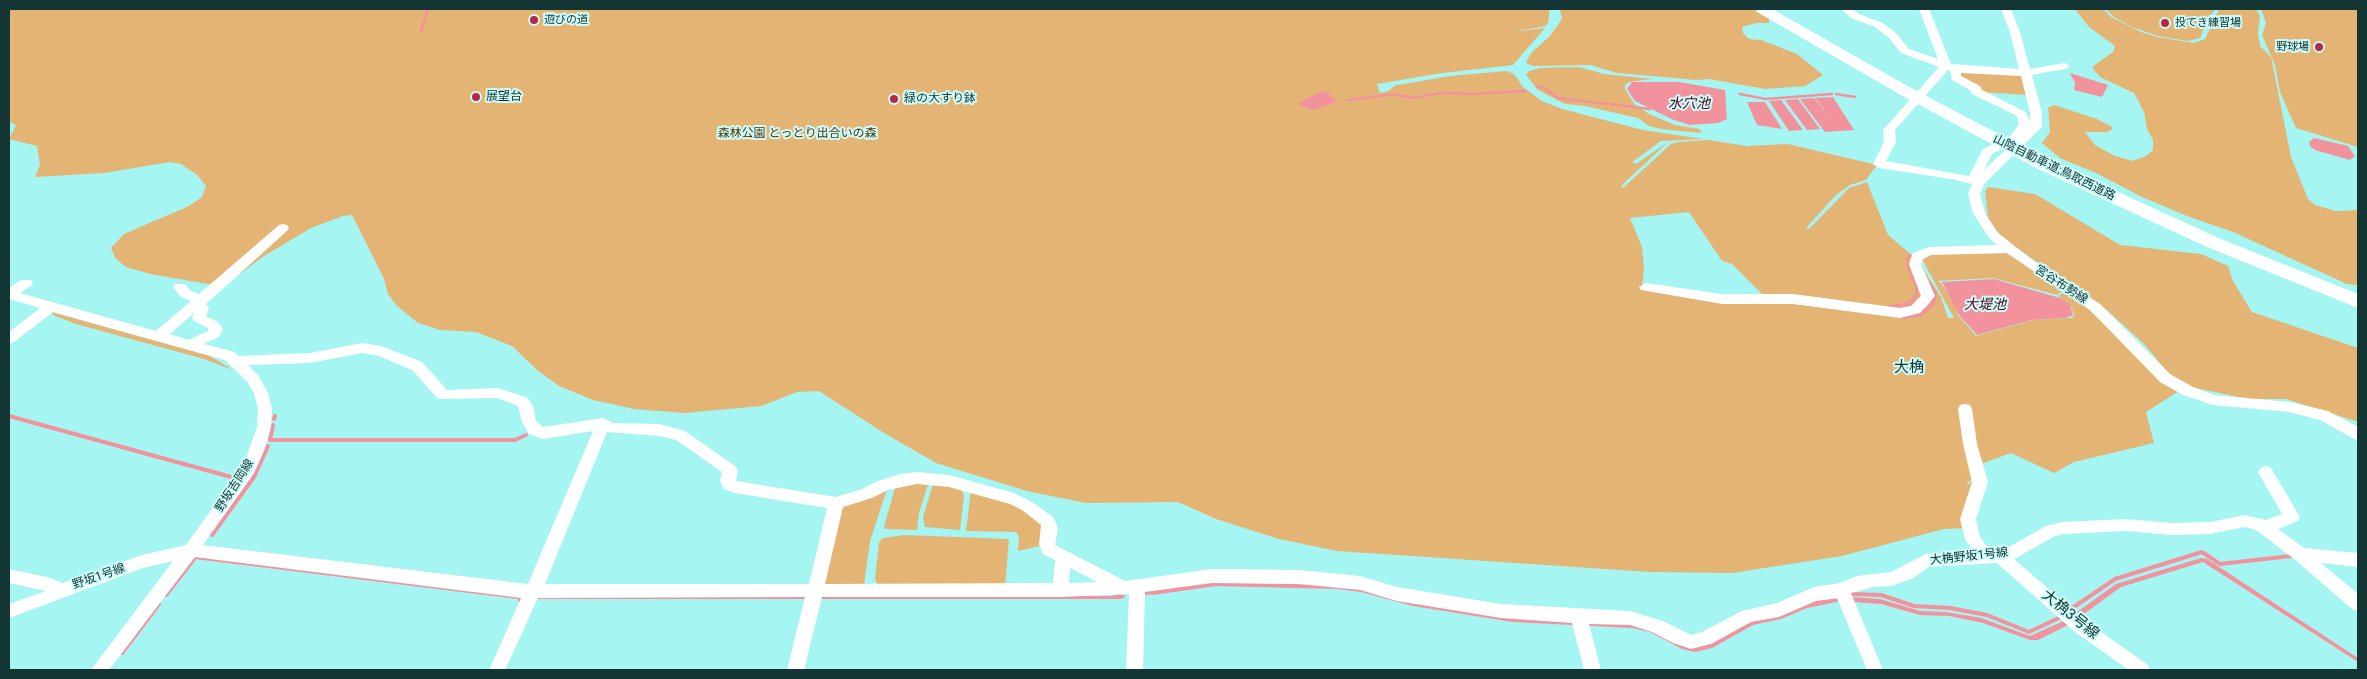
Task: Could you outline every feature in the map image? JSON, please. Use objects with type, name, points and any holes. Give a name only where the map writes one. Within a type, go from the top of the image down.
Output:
[{"type":"highway","name":"山陰自動車道;鳥取西道路","points":[[1762,9],[2043,163],[2214,243],[2358,301]]},
{"type":"highway","name":"山陰自動車道;鳥取西道路","points":[[1768,9],[1841,53]]},
{"type":"highway","name":"山陰自動車道;鳥取西道路","points":[[2043,163],[2218,240],[2358,297]]},
{"type":"street","points":[[1846,9],[1855,16],[1879,25],[1893,36],[1905,51],[1950,67],[2026,73],[2065,66]]},
{"type":"street","points":[[1924,9],[1950,67]]},
{"type":"street","points":[[1950,67],[1889,130],[1890,142],[1879,164],[1951,175],[1976,182],[2036,127],[2036,113],[2026,73],[2015,32],[2006,9]]},
{"type":"street","name":"宮谷布勢線","points":[[1950,67],[1956,78],[1976,88],[1976,92],[2022,114],[2025,124],[2015,136],[1986,152],[1976,182],[1974,203],[1993,236],[2009,249],[2095,307],[2165,378],[2188,391],[2213,400],[2252,406],[2289,407],[2322,415],[2345,425],[2358,435]]},
{"type":"street","points":[[159,336],[283,228]]},
{"type":"street","points":[[1646,287],[1722,299],[1793,299],[1900,313],[1915,310],[1928,296],[1915,264],[1918,256],[1929,251],[2009,249]]},
{"type":"street","points":[[9,294],[26,283]]},
{"type":"street","points":[[180,287],[186,294],[200,302],[202,308],[199,318],[213,325],[216,330],[214,334],[190,344]]},
{"type":"street","name":"野坂吉岡線","points":[[9,294],[230,356],[253,379],[261,393],[265,409],[264,427],[249,469],[191,550],[99,670]]},
{"type":"street","points":[[9,339],[50,307]]},
{"type":"street","points":[[234,360],[310,358],[362,348],[381,352],[417,366],[443,395],[498,393],[523,402],[526,406],[529,422],[534,430],[543,433],[596,424],[611,428],[660,430],[680,435],[730,470],[729,485],[836,503],[867,494],[883,485],[917,478],[949,481],[1014,499],[1038,513],[1047,521],[1050,528],[1049,549],[1063,558],[1130,588],[1134,670]]},
{"type":"street","name":"大桷3号線","points":[[1965,409],[1973,479],[1977,494],[1968,519],[1973,539],[2081,627],[2142,670]]},
{"type":"street","points":[[497,670],[524,608],[534,590],[600,432]]},
{"type":"street","points":[[2264,528],[2292,517],[2266,472]]},
{"type":"street","points":[[796,670],[836,503]]},
{"type":"street","name":"大桷野坂1号線","points":[[191,550],[521,591],[1060,590],[1130,588],[1212,576],[1336,580],[1360,583],[1406,596],[1492,610],[1642,620],[1691,642],[1705,639],[1748,616],[1779,610],[1814,594],[1842,590],[1857,583],[1892,579],[1907,573],[1926,561],[1993,556],[2014,552],[2052,530],[2062,528],[2126,525],[2171,529],[2210,528],[2244,521],[2264,528],[2300,554],[2358,560]]},
{"type":"street","name":"野坂1号線","points":[[9,576],[12,579],[51,584],[60,591],[142,562],[191,550]]},
{"type":"street","points":[[2300,554],[2358,604]]},
{"type":"street","points":[[1060,590],[1063,558]]},
{"type":"street","points":[[1842,590],[1875,670]]},
{"type":"street","points":[[9,611],[48,598],[60,591]]},
{"type":"street","points":[[1579,616],[1592,670]]},
{"type":"green space","name":"森林公園 とっとり出合いの森","points":[[9,9],[1549,9],[1549,20],[1546,26],[1513,32],[1545,28],[1513,65],[1442,73],[1377,84],[1380,93],[1388,91],[1396,85],[1450,76],[1506,71],[1514,74],[1523,87],[1542,101],[1562,109],[1643,130],[1703,139],[1661,141],[1632,162],[1636,164],[1668,142],[1624,183],[1621,187],[1623,188],[1671,144],[1678,142],[1708,140],[1747,146],[1788,144],[1877,165],[1866,180],[1850,185],[1836,195],[1806,228],[1809,229],[1849,188],[1867,182],[1888,235],[1913,256],[1922,296],[1917,304],[1905,308],[1764,296],[1732,264],[1722,261],[1689,212],[1630,218],[1642,247],[1644,268],[1642,288],[1918,313],[1926,308],[1932,298],[1922,267],[1941,297],[1948,318],[1954,318],[1922,259],[1927,254],[2006,253],[2067,290],[2179,391],[2146,412],[2154,443],[2074,462],[2054,473],[2011,453],[1978,465],[1977,475],[1967,483],[1968,485],[1977,477],[1967,528],[1944,529],[1842,556],[1732,573],[1650,572],[1337,551],[1279,539],[1216,519],[1178,502],[1086,503],[1027,491],[936,463],[884,433],[819,391],[797,392],[761,406],[684,413],[634,409],[593,400],[559,386],[537,370],[512,346],[476,332],[440,330],[418,323],[397,306],[388,294],[384,279],[352,215],[343,216],[311,228],[264,256],[234,278],[214,285],[150,274],[126,267],[116,259],[111,248],[124,234],[189,206],[202,197],[206,186],[197,175],[181,164],[170,162],[104,173],[35,177],[40,165],[37,146],[9,139],[16,125],[9,121]],"holes":[[[1993,278],[2057,295],[2067,290],[2058,296],[2071,306],[2074,315],[2072,318],[2033,320],[1976,336],[1958,315],[1954,303],[1941,283],[1937,281]]]},
{"type":"green space","points":[[1560,9],[1755,9],[1769,18],[1769,23],[1756,23],[1742,27],[1743,33],[1749,39],[1761,40],[1797,54],[1823,75],[1805,86],[1765,89],[1709,79],[1697,80],[1617,73],[1590,65],[1534,66],[1528,64],[1526,62],[1532,52],[1550,36],[1562,19]]},
{"type":"green space","points":[[2075,9],[2103,9],[2111,17],[2141,32],[2157,37],[2194,43],[2205,39],[2219,9],[2256,9],[2260,16],[2258,33],[2260,46],[2271,57],[2291,157],[2308,199],[2315,205],[2336,211],[2358,210],[2358,285],[2347,284],[2233,232],[2187,216],[2142,197],[2096,173],[2060,158],[2042,143],[2050,132],[2048,108],[2054,105],[2097,119],[2111,126],[2113,129],[2107,132],[2085,132],[2095,145],[2115,156],[2133,161],[2146,156],[2153,150],[2153,140],[2147,129],[2144,112],[2134,93],[2100,77],[2092,67],[2113,52],[2115,46],[2089,27]]},
{"type":"green space","name":"投てき練習場","points":[[2106,9],[2216,9],[2209,17],[2200,38],[2188,41],[2158,36],[2132,27],[2114,17]]},
{"type":"green space","points":[[2261,9],[2358,9],[2358,147],[2296,128],[2280,92],[2275,65],[2262,35],[2266,23]]},
{"type":"green space","points":[[1579,67],[1604,74],[1653,79],[1629,82],[1625,85],[1625,89],[1635,105],[1649,114],[1675,125],[1699,129],[1702,133],[1661,129],[1649,126],[1638,118],[1585,106],[1565,104],[1538,90],[1526,75],[1529,71],[1540,68]]},
{"type":"green space","points":[[1958,71],[2021,74],[2028,95],[1979,92],[1958,81]]},
{"type":"green space","points":[[1988,187],[2035,194],[2120,245],[2201,254],[2228,266],[2233,281],[2252,312],[2358,348],[2358,422],[2286,399],[2248,399],[2191,387],[2170,375],[2145,345],[2107,310],[2002,238],[1988,218],[1985,191]]},
{"type":"green space","points":[[51,312],[210,356],[233,370],[204,359],[76,324],[55,316]]},
{"type":"green space","points":[[929,481],[919,513],[917,530],[885,529],[896,484]]},
{"type":"green space","points":[[934,481],[958,486],[962,491],[964,497],[960,530],[925,527],[923,517]]},
{"type":"green space","points":[[888,486],[870,541],[864,585],[822,587],[838,509]]},
{"type":"green space","points":[[971,490],[1010,501],[1044,523],[1044,545],[1018,551],[1019,537],[1016,532],[966,531]]},
{"type":"green space","points":[[904,535],[1009,539],[1005,587],[878,585],[875,579],[879,542],[883,538]]},
{"type":"water","points":[[2070,73],[2108,85],[2102,97],[2074,90],[2075,83]]},
{"type":"water","name":"水穴池","points":[[1632,82],[1679,82],[1725,90],[1727,119],[1718,123],[1690,125],[1674,120],[1635,101],[1627,89]]},
{"type":"water","points":[[1322,91],[1327,92],[1337,102],[1313,110],[1297,104]]},
{"type":"water","points":[[1833,97],[1854,130],[1825,132],[1800,99],[1814,98],[1830,118],[1815,98]]},
{"type":"water","points":[[1798,99],[1820,129],[1807,130],[1785,100]]},
{"type":"water","points":[[1781,100],[1803,130],[1789,131],[1769,101]]},
{"type":"water","points":[[1747,102],[1765,102],[1782,129],[1757,125]]},
{"type":"water","points":[[2314,138],[2348,146],[2355,156],[2350,160],[2315,150],[2310,146],[2309,142]]},
{"type":"water","name":"大堤池","points":[[1994,279],[2060,298],[2070,305],[2073,315],[2066,318],[2032,320],[1977,335],[1959,315],[1942,282]]},
{"type":"water","points":[[196,557],[519,596],[1111,596],[1119,594],[1126,596],[1121,599],[538,599],[522,604],[493,670],[490,670],[519,603],[518,599],[195,559]]},
{"type":"water","points":[[2201,558],[2207,559],[2358,658],[2358,662],[2203,562],[2121,587],[2070,624],[2038,640],[2030,640],[1983,623],[1949,616],[1920,615],[1881,604],[1841,601],[1807,608],[1781,619],[1753,625],[1712,648],[1695,652],[1682,649],[1650,632],[1632,628],[1513,622],[1413,606],[1361,592],[1337,589],[1216,586],[1153,595],[1152,591],[1199,582],[1336,585],[1630,624],[1702,646],[1724,637],[1746,623],[1814,601],[1850,597],[1880,599],[1920,611],[1946,612],[1981,618],[2030,636],[2066,620],[2116,584]]},
{"type":"waterway","points":[[421,31],[428,9]]},
{"type":"waterway","points":[[1537,87],[1541,86],[1558,98],[1650,109]]},
{"type":"waterway","points":[[1347,100],[1393,94],[1413,98],[1440,93],[1473,94],[1526,91]]},
{"type":"waterway","points":[[1740,94],[1766,99],[1832,94]]},
{"type":"waterway","points":[[1836,94],[1855,97]]},
{"type":"waterway","points":[[1910,255],[1907,259],[1908,268],[1917,288],[1916,296]]},
{"type":"waterway","points":[[1929,282],[1935,292],[1934,296]]},
{"type":"waterway","points":[[1890,307],[1909,304],[1917,295]]},
{"type":"waterway","points":[[1903,317],[1921,314],[1933,304],[1935,295]]},
{"type":"waterway","points":[[9,416],[235,478]]},
{"type":"waterway","points":[[273,425],[270,440],[515,440],[526,435]]},
{"type":"waterway","points":[[212,535],[254,477],[268,446]]},
{"type":"waterway","points":[[2068,611],[2115,579],[2202,552],[2220,564],[2291,556]]},
{"type":"waterway","points":[[166,595],[194,559]]},
{"type":"waterway","points":[[1143,593],[1157,592]]},
{"type":"waterway","points":[[1851,594],[1881,595],[1914,606],[1950,608],[1987,615],[2029,632],[2061,617]]},
{"type":"waterway","points":[[122,653],[159,604]]},
{"type":"place","name":"遊びの道","points":[[534,20]]},
{"type":"place","name":"投てき練習場","points":[[2165,23]]},
{"type":"place","name":"野球場","points":[[2319,47]]},
{"type":"place","name":"展望台","points":[[476,97]]},
{"type":"place","name":"緑の大すり鉢","points":[[894,99]]},
{"type":"district","name":"大桷","points":[[1909,368]]}]
